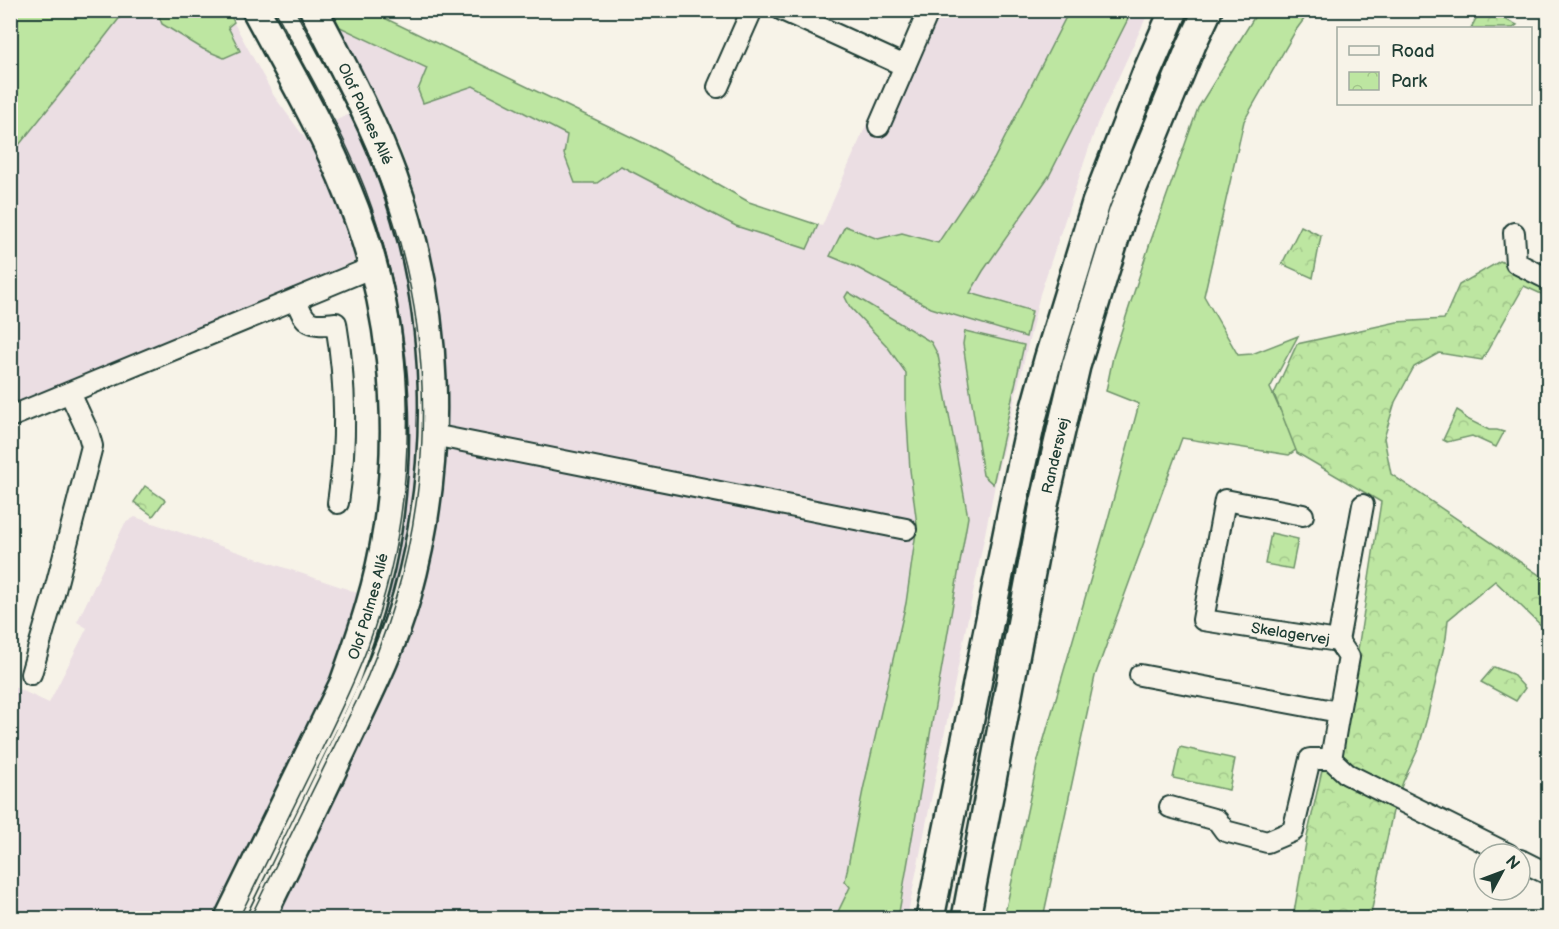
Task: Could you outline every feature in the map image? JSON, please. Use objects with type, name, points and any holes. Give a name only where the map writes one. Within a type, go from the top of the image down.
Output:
[{"type":"street","name":"Olof Palmes Allé","points":[[229,918],[344,683],[359,643],[375,587],[387,530],[395,429],[389,347],[382,307],[366,243],[349,194],[328,146],[256,10]]},
{"type":"street","name":"Olof Palmes Allé","points":[[261,918],[387,652],[406,598],[421,538],[433,435],[430,343],[424,297],[412,238],[393,176],[372,124],[314,10]]},
{"type":"street","points":[[718,87],[752,10]]},
{"type":"street","points":[[782,10],[904,66]]},
{"type":"street","points":[[879,126],[929,10]]},
{"type":"street","name":"Randersvej","points":[[930,918],[1031,422],[1096,203],[1146,74],[1174,10]]},
{"type":"street","name":"Randersvej","points":[[966,918],[1043,509],[1076,366],[1123,212],[1208,10]]},
{"type":"street","points":[[1514,233],[1516,263],[1548,279]]},
{"type":"street","points":[[10,417],[373,267]]},
{"type":"street","points":[[296,299],[303,316],[309,322],[317,325],[336,323],[344,387],[343,473],[338,502]]},
{"type":"street","points":[[31,674],[92,446],[70,393]]},
{"type":"street","points":[[433,435],[906,529]]},
{"type":"street","name":"Skelagervej","points":[[1303,515],[1225,500],[1203,620],[1338,641],[1349,657],[1331,759]]},
{"type":"street","points":[[1338,641],[1363,505]]},
{"type":"street","points":[[1140,675],[1338,712]]},
{"type":"street","points":[[1170,807],[1217,820],[1226,831],[1267,842],[1293,831],[1310,759],[1331,759],[1347,774],[1484,842]]},
{"type":"street","points":[[1532,866],[1548,873]]},
{"type":"shaded area","points":[[10,11],[229,11],[274,96],[313,149],[338,202],[357,260],[96,374],[12,408],[10,405]]},
{"type":"shaded area","points":[[331,11],[370,11],[654,148],[749,202],[822,226],[916,11],[1149,11],[1097,124],[1040,294],[998,470],[907,918],[274,918],[393,674],[407,638],[432,551],[446,454],[444,337],[423,215],[402,153],[380,104]]},
{"type":"shaded area","points":[[359,110],[386,173],[427,372],[406,577],[256,918],[233,918],[352,674],[398,405],[323,126]]},
{"type":"shaded area","points":[[135,517],[359,593],[344,643],[314,712],[213,918],[11,918],[10,685],[49,703],[87,628],[77,622],[125,523]]},
{"type":"green space","points":[[10,11],[125,11],[11,155]]},
{"type":"green space","points":[[157,11],[228,11],[234,22],[228,27],[240,51],[224,58],[203,49],[162,24]]},
{"type":"green space","points":[[331,11],[370,11],[654,148],[749,202],[818,225],[807,249],[736,226],[621,166],[597,183],[575,183],[564,154],[567,135],[473,86],[423,103],[418,90],[427,68],[340,27]]},
{"type":"green space","points":[[1069,11],[1132,11],[1049,176],[970,293],[1032,311],[1026,337],[931,308],[854,266],[830,256],[845,226],[878,239],[902,233],[938,243],[994,159]]},
{"type":"green space","points":[[1258,11],[1310,11],[1296,30],[1244,121],[1204,296],[1238,355],[1252,354],[1298,336],[1270,388],[1280,410],[1298,419],[1305,443],[1289,455],[1182,438],[1095,676],[1043,918],[1004,918],[1038,760],[1139,404],[1106,391],[1113,357],[1150,243],[1198,108]]},
{"type":"green space","points":[[1480,11],[1488,11],[1517,25],[1514,27],[1472,27]]},
{"type":"green space","points":[[1301,226],[1321,236],[1313,278],[1282,264]]},
{"type":"green space","points":[[1500,261],[1548,283],[1548,297],[1524,286],[1482,360],[1439,353],[1414,367],[1395,402],[1384,438],[1391,474],[1548,581],[1548,632],[1495,581],[1448,620],[1446,638],[1419,747],[1393,811],[1370,918],[1293,918],[1307,837],[1322,770],[1341,758],[1381,502],[1297,453],[1274,394],[1297,344],[1397,322],[1444,319],[1459,285]]},
{"type":"green space","points":[[848,292],[931,342],[938,355],[968,517],[898,918],[835,918],[850,887],[845,881],[863,790],[906,603],[917,525],[910,470],[906,373],[887,346],[850,307],[845,297]]},
{"type":"green space","points":[[965,331],[1024,345],[993,484],[983,475],[963,344]]},
{"type":"green space","points":[[1457,410],[1465,418],[1489,430],[1504,432],[1496,447],[1472,436],[1447,442],[1443,440]]},
{"type":"green space","points":[[145,486],[165,500],[153,516],[134,502]]},
{"type":"green space","points":[[1271,533],[1298,539],[1292,569],[1265,564]]},
{"type":"green space","points":[[1494,667],[1512,674],[1525,688],[1516,701],[1481,682]]},
{"type":"green space","points":[[1180,747],[1235,759],[1229,790],[1173,778]]},
{"type":"tram line","points":[[239,918],[342,706],[368,646],[386,590],[398,533],[405,475],[407,417],[404,359],[396,301],[383,244],[356,166],[323,98],[275,10]]},
{"type":"tram line","points":[[250,918],[357,700],[383,637],[402,574],[415,509],[422,443],[422,378],[415,312],[401,247],[380,182],[361,138],[295,10]]}]
